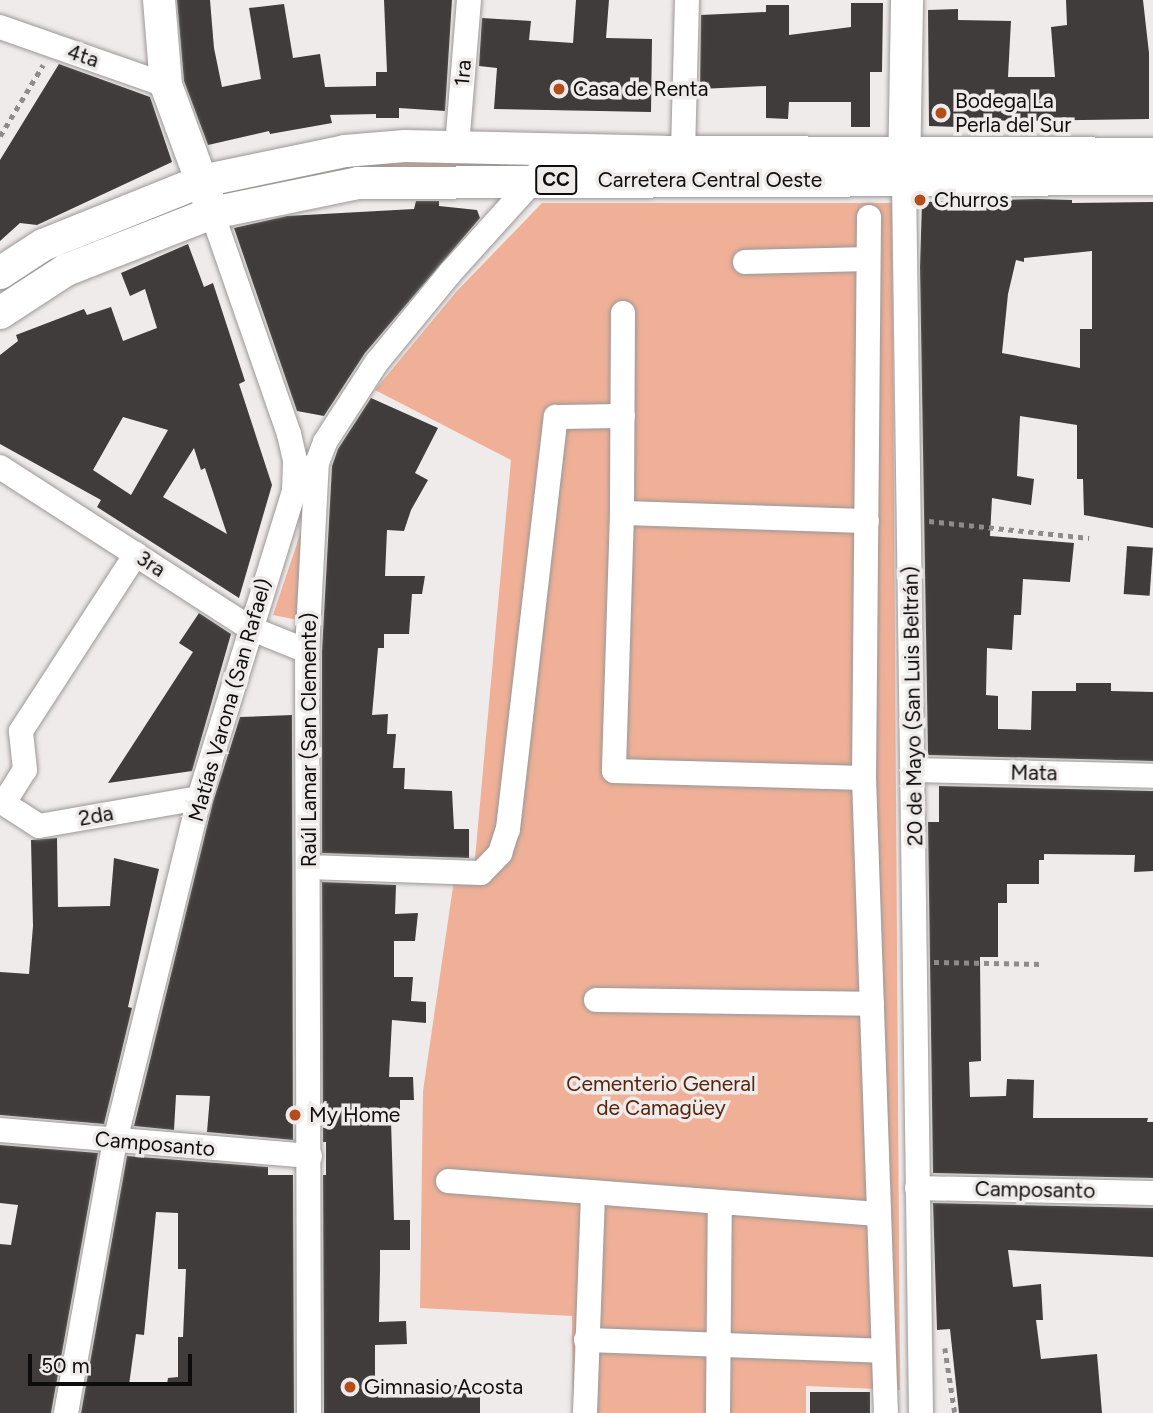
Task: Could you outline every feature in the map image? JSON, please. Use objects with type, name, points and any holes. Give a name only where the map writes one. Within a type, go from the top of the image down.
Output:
[{"type":"main road","name":"Matías Varona (San Rafael)","points":[[159,0],[166,85],[212,213]]},
{"type":"main road","name":"20 de Mayo (San Luis Beltrán)","points":[[905,167],[907,0]]},
{"type":"main road","name":"Carretera Central Oeste","points":[[0,273],[43,245],[202,181],[345,151],[457,146],[554,147],[1153,178]]},
{"type":"main road","name":"Carretera Central Oeste","points":[[0,313],[66,270],[212,213],[358,183],[533,181],[905,167],[1153,154]]},
{"type":"street","name":"1ra","points":[[457,146],[469,0]]},
{"type":"street","points":[[683,152],[687,0]]},
{"type":"street","name":"4ta","points":[[0,27],[166,85]]},
{"type":"street","name":"Raúl Lamar (San Clemente)","points":[[309,1413],[310,1156],[305,493],[325,442],[377,362],[450,273],[533,181],[554,147]]},
{"type":"street","name":"20 de Mayo (San Luis Beltrán)","points":[[905,167],[922,1413]]},
{"type":"street","name":"Matías Varona (San Rafael)","points":[[66,1413],[115,1142],[200,798],[250,628],[305,493],[289,434],[212,213]]},
{"type":"street","points":[[869,218],[864,778],[886,1413]]},
{"type":"street","points":[[745,262],[868,259]]},
{"type":"street","points":[[623,313],[622,513],[614,771],[864,778]]},
{"type":"street","points":[[867,387],[898,388]]},
{"type":"street","points":[[308,867],[481,873],[500,853],[508,829],[556,417],[623,416]]},
{"type":"street","points":[[289,434],[325,442]]},
{"type":"street","name":"3ra","points":[[0,467],[250,628],[307,651]]},
{"type":"street","points":[[622,513],[867,521]]},
{"type":"street","points":[[2,802],[25,770],[21,730],[136,554]]},
{"type":"street","name":"Mata","points":[[914,770],[1153,776]]},
{"type":"street","name":"2da","points":[[2,802],[39,825],[200,798]]},
{"type":"street","points":[[596,1000],[872,1004]]},
{"type":"street","name":"Camposanto","points":[[0,1130],[115,1142],[310,1156]]},
{"type":"street","points":[[448,1181],[878,1214]]},
{"type":"street","name":"Camposanto","points":[[917,1188],[1153,1193]]},
{"type":"street","points":[[585,1413],[593,1193]]},
{"type":"street","points":[[718,1413],[720,1202]]},
{"type":"street","points":[[586,1340],[883,1351]]},
{"type":"path","points":[[0,136],[54,46]]},
{"type":"path","points":[[911,519],[1089,538]]},
{"type":"path","points":[[916,961],[1042,964]]},
{"type":"green space","points":[[524,160],[524,165],[516,167],[229,200],[226,189],[356,162]]},
{"type":"green space","name":"Cementerio General de Camagüey","points":[[542,203],[892,203],[900,1390],[806,1386],[806,1413],[573,1413],[572,1316],[420,1308],[423,1091],[454,880],[473,881],[511,460],[375,390],[456,292]]},
{"type":"green space","points":[[303,526],[298,620],[273,615]]},
{"type":"building","points":[[177,0],[210,0],[214,48],[222,87],[261,79],[249,8],[284,4],[293,58],[320,54],[325,87],[376,86],[376,72],[387,72],[384,0],[452,0],[445,111],[399,108],[399,118],[376,118],[376,114],[330,115],[332,123],[270,134],[269,131],[208,145],[184,81]]},
{"type":"building","points":[[576,0],[609,0],[606,38],[652,39],[651,112],[494,109],[497,68],[479,66],[482,18],[531,21],[529,40],[573,43]]},
{"type":"building","points":[[1066,0],[1143,0],[1149,53],[1149,119],[1011,121],[957,118],[957,127],[929,126],[928,10],[958,9],[958,20],[1011,21],[1008,77],[1055,77],[1051,27],[1067,25]]},
{"type":"building","points":[[851,3],[883,3],[882,72],[870,72],[870,127],[851,127],[851,102],[789,102],[788,119],[766,118],[766,86],[700,89],[701,15],[766,12],[766,5],[789,5],[789,35],[851,27]]},
{"type":"building","points":[[59,64],[150,97],[172,162],[37,225],[20,223],[0,241],[0,160]]},
{"type":"building","points":[[1038,199],[1072,200],[1072,203],[1153,202],[1153,528],[1084,515],[1083,479],[1077,479],[1077,425],[1020,416],[1017,476],[1034,479],[1031,505],[992,498],[990,536],[1074,543],[1070,582],[1023,579],[1021,615],[1014,615],[1012,650],[987,648],[986,695],[998,696],[998,729],[1031,730],[1032,691],[1076,691],[1076,683],[1111,683],[1111,691],[1153,692],[1153,761],[928,755],[920,267],[922,202]],"holes":[[[1092,251],[1092,329],[1080,329],[1080,368],[1002,353],[1008,294],[1016,260],[1024,262],[1024,258]]]},
{"type":"building","points":[[416,201],[439,201],[439,206],[477,210],[480,218],[365,353],[324,416],[297,411],[234,228],[287,216],[414,209]]},
{"type":"building","points":[[188,244],[204,287],[213,283],[245,381],[239,384],[272,485],[239,598],[97,507],[101,500],[0,444],[0,355],[18,341],[16,335],[84,309],[87,315],[111,307],[123,341],[157,328],[145,289],[130,296],[121,273]],"holes":[[[123,417],[168,430],[131,495],[93,470]],[[194,448],[201,470],[205,468],[227,534],[163,497]]]},
{"type":"building","points":[[371,398],[438,428],[415,473],[428,480],[411,510],[404,531],[387,530],[385,576],[425,576],[422,594],[412,594],[409,634],[384,634],[384,648],[378,648],[372,715],[388,714],[387,734],[396,734],[393,768],[405,768],[404,789],[452,791],[454,829],[469,829],[469,858],[322,853],[322,651],[332,466],[338,449]]},
{"type":"building","points":[[1127,546],[1153,548],[1150,596],[1124,594]]},
{"type":"building","points":[[199,613],[231,634],[192,771],[108,783],[193,652],[179,643]]},
{"type":"building","points":[[292,715],[293,1140],[207,1132],[210,1096],[176,1095],[174,1130],[134,1126],[213,802],[240,717]]},
{"type":"building","points":[[939,786],[1153,791],[1153,871],[1134,872],[1135,855],[1044,854],[1044,860],[1039,860],[1039,884],[1007,884],[1007,903],[998,903],[998,957],[980,957],[981,1061],[969,1062],[970,1097],[1006,1096],[1007,1079],[1034,1080],[1033,1118],[1148,1118],[1147,1122],[1153,1122],[1153,1178],[933,1173],[928,822],[939,822]]},
{"type":"building","points":[[57,838],[58,907],[110,906],[114,858],[159,869],[128,1007],[132,1008],[104,1124],[0,1115],[0,972],[29,974],[33,926],[31,840]]},
{"type":"building","points":[[322,882],[396,885],[395,914],[418,913],[415,941],[394,941],[394,977],[413,977],[411,1001],[426,1002],[426,1023],[392,1020],[389,1077],[413,1077],[414,1100],[400,1100],[400,1121],[391,1121],[394,1220],[410,1220],[410,1250],[380,1250],[379,1322],[406,1321],[407,1344],[375,1345],[375,1390],[453,1390],[453,1385],[480,1385],[480,1413],[324,1413],[323,1175],[326,1175],[326,1142],[323,1142]]},
{"type":"building","points":[[0,1145],[98,1153],[51,1413],[0,1413],[0,1244],[11,1245],[18,1205],[0,1203]]},
{"type":"building","points":[[127,1156],[268,1167],[268,1175],[293,1175],[294,1413],[81,1413]],"holes":[[[156,1212],[178,1213],[178,1269],[186,1269],[183,1337],[178,1337],[178,1377],[168,1378],[167,1384],[129,1385],[136,1334],[144,1335]]]},
{"type":"building","points":[[933,1203],[1153,1208],[1153,1257],[1008,1250],[1013,1287],[1041,1284],[1043,1320],[1036,1320],[1041,1359],[1097,1354],[1102,1413],[959,1413],[950,1329],[937,1330]]},
{"type":"building","points":[[810,1392],[870,1392],[870,1413],[810,1413]]},
{"type":"place","name":"Casa de Renta","points":[[559,89]]},
{"type":"place","name":"Bodega La Perla del Sur","points":[[941,113]]},
{"type":"place","name":"Churros","points":[[920,200]]},
{"type":"place","name":"My Home","points":[[295,1115]]},
{"type":"place","name":"Gimnasio Acosta","points":[[350,1387]]}]
